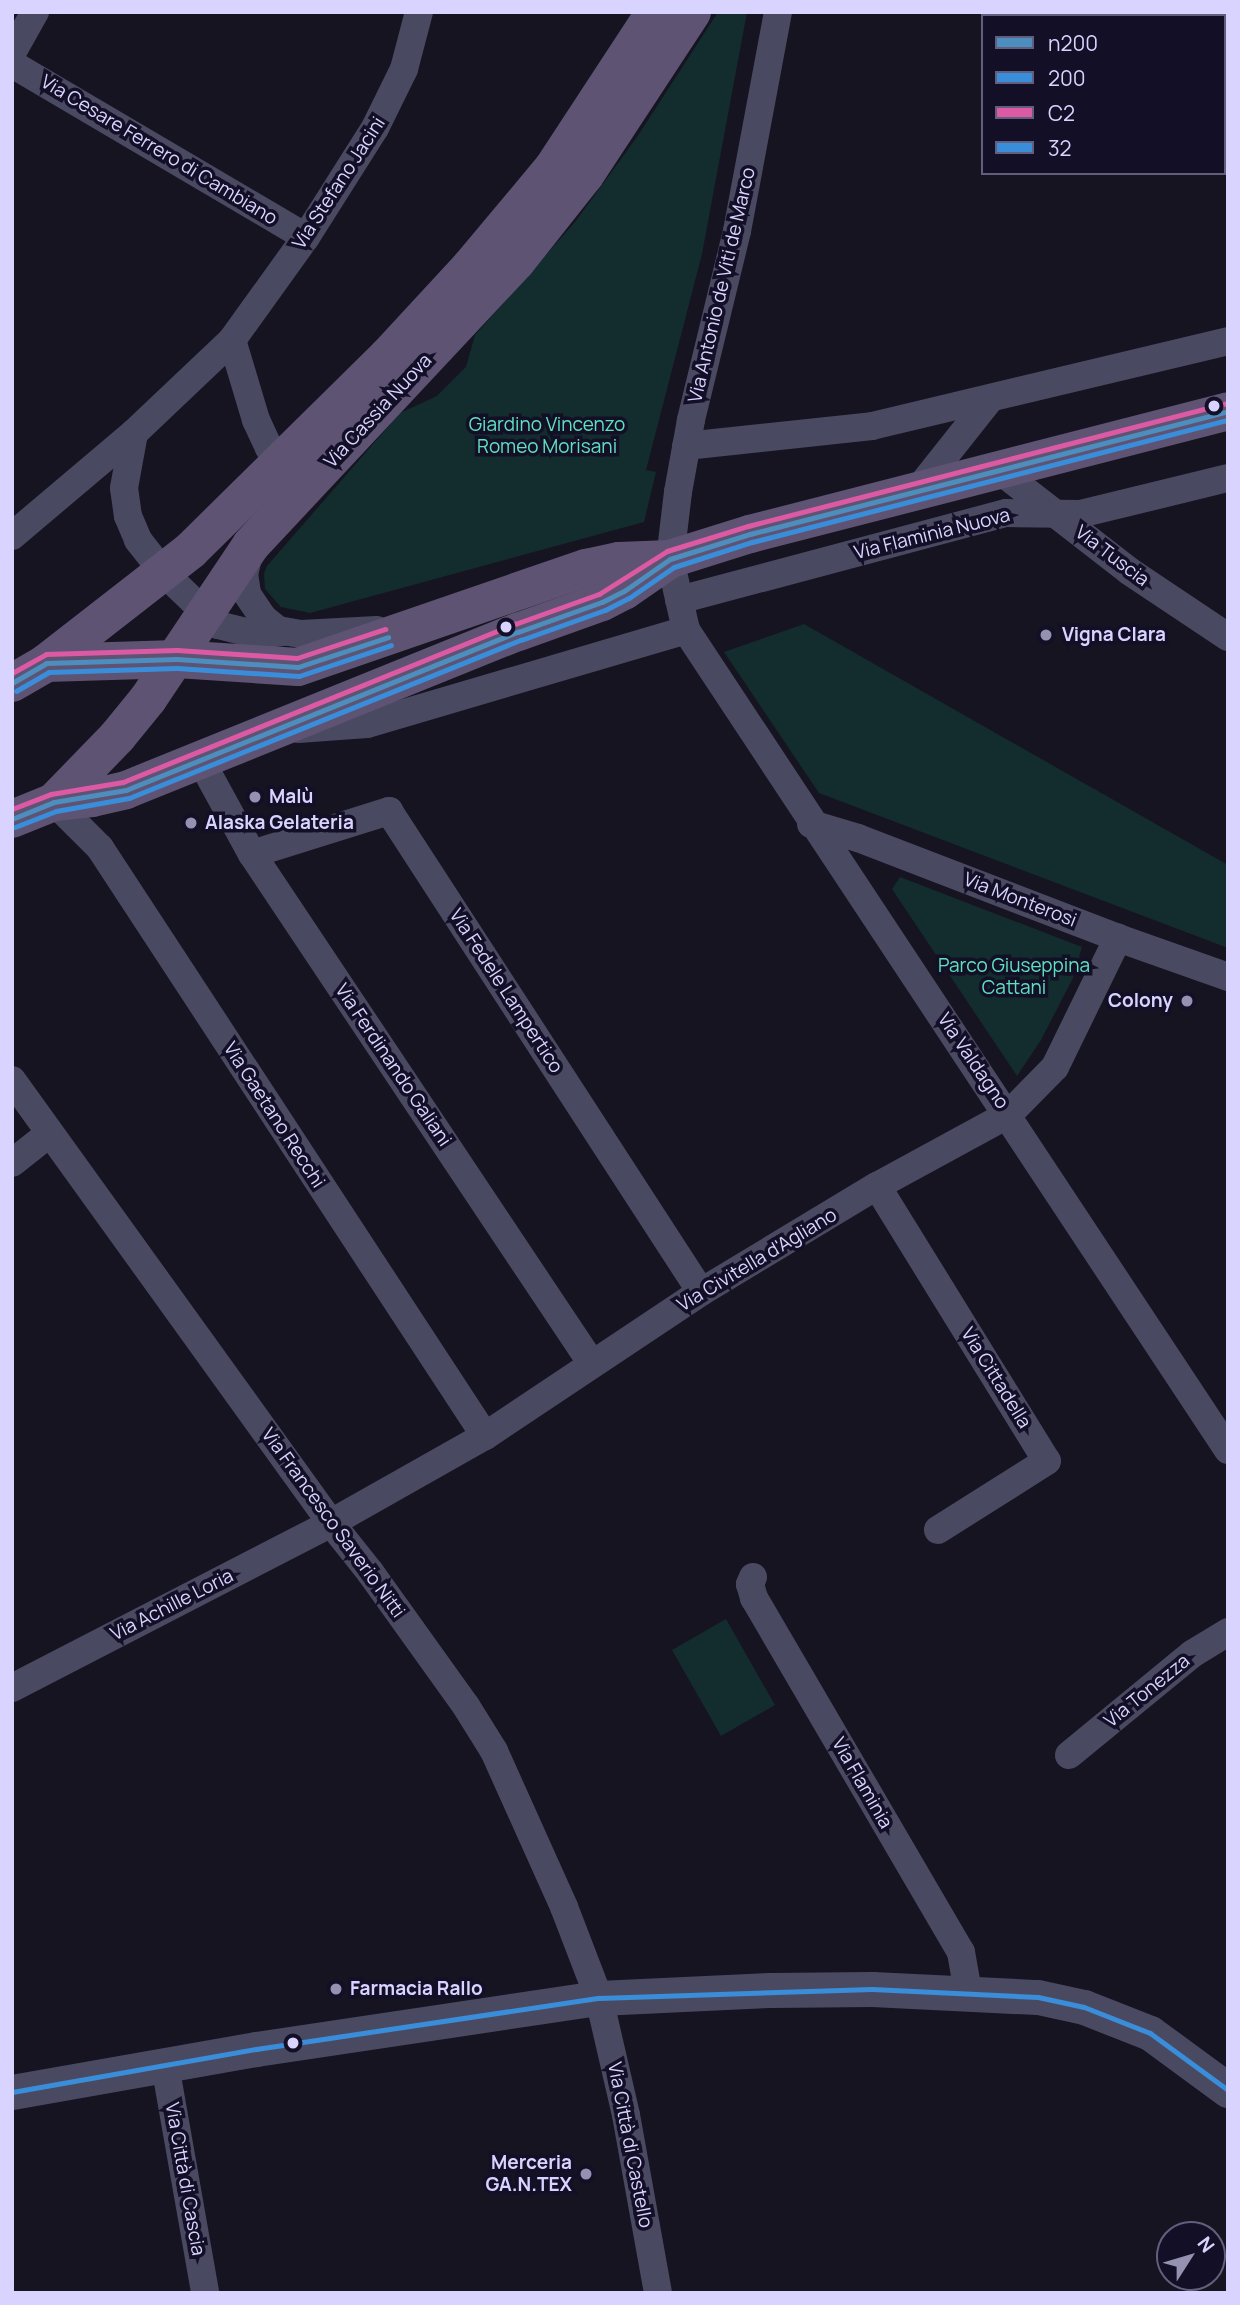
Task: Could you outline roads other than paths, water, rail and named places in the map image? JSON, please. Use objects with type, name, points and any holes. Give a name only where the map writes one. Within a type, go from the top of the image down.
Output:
[{"type":"main road","name":"Via Cassia Nuova","points":[[12,683],[46,663],[164,573],[281,463],[388,356],[509,222],[574,138],[655,12]]},
{"type":"main road","name":"Via Cassia Nuova","points":[[54,802],[117,737],[177,659],[251,545],[516,262],[585,175],[692,12]]},
{"type":"main road","points":[[46,663],[177,659],[298,667],[586,568],[619,561],[670,559],[917,491],[1228,411]]},
{"type":"main road","points":[[12,819],[54,802],[92,798],[126,790],[518,632],[602,603],[670,559]]},
{"type":"street","points":[[12,53],[35,12]]},
{"type":"street","name":"Via Stefano Jacini","points":[[12,536],[134,433],[232,340],[306,237],[390,102],[404,69],[419,12]]},
{"type":"street","name":"Via Antonio de Viti de Marco","points":[[670,559],[686,446],[737,231],[778,12]]},
{"type":"street","name":"Via Cesare Ferrero di Cambiano","points":[[12,64],[306,237]]},
{"type":"street","points":[[232,340],[256,420],[269,448],[281,463]]},
{"type":"street","points":[[686,446],[872,426],[1228,341]]},
{"type":"street","points":[[917,491],[989,400]]},
{"type":"street","points":[[134,433],[125,475],[125,502],[138,540],[164,573],[218,625],[243,633],[270,635],[284,632],[334,633],[415,627]]},
{"type":"street","name":"Via Tuscia","points":[[999,470],[1129,571],[1228,637]]},
{"type":"street","name":"Via Flaminia Nuova","points":[[679,600],[1006,513],[1080,514],[1228,478]]},
{"type":"street","points":[[251,545],[244,573],[247,594],[263,618],[284,632]]},
{"type":"street","name":"Via Valdagno","points":[[670,559],[686,630],[811,824],[1009,1114],[1228,1450]]},
{"type":"street","points":[[278,730],[367,724],[686,630]]},
{"type":"street","name":"Via Ferdinando Galiani","points":[[201,761],[252,854],[592,1364]]},
{"type":"street","name":"Via Gaetano Recchi","points":[[54,802],[100,848],[485,1436]]},
{"type":"street","name":"Via Fedele Lampertico","points":[[252,854],[389,811],[701,1292]]},
{"type":"street","name":"Via Monterosi","points":[[811,824],[859,838],[1118,938],[1228,977]]},
{"type":"street","name":"Via Civitella d'Agliano","points":[[331,1523],[485,1436],[701,1292],[877,1186],[1009,1114],[1055,1067],[1118,938]]},
{"type":"street","name":"Via Francesco Saverio Nitti","points":[[12,1080],[331,1523],[422,1644],[494,1751],[564,1907],[599,1998]]},
{"type":"street","points":[[12,1163],[50,1133]]},
{"type":"street","name":"Via Cittadella","points":[[877,1186],[1047,1461],[938,1530]]},
{"type":"street","name":"Via Achille Loria","points":[[12,1688],[331,1523]]},
{"type":"street","name":"Via Flaminia","points":[[753,1577],[750,1584],[754,1598],[961,1952],[968,1992]]},
{"type":"street","name":"Via Tonezza","points":[[1069,1755],[1192,1654],[1228,1632]]},
{"type":"street","points":[[12,2092],[599,1998],[771,1990],[968,1992],[1051,1999],[1135,2025],[1177,2050],[1228,2090]]},
{"type":"street","name":"Via Città di Castello","points":[[599,1998],[626,2116],[658,2293]]},
{"type":"street","name":"Via Città di Cascia","points":[[164,2066],[205,2293]]},
{"type":"place","name":"Vigna Clara","points":[[1046,635]]},
{"type":"place","name":"Malù","points":[[255,797]]},
{"type":"place","name":"Alaska Gelateria","points":[[191,823]]},
{"type":"place","name":"Colony","points":[[1187,1001]]},
{"type":"place","name":"Farmacia Rallo","points":[[336,1989]]},
{"type":"place","name":"Merceria GA.N.TEX","points":[[586,2174]]},
{"type":"park label","name":"Giardino Vincenzo Romeo Morisani","points":[[547,436]]},
{"type":"park label","name":"Parco Giuseppina Cattani","points":[[1014,977]]}]
